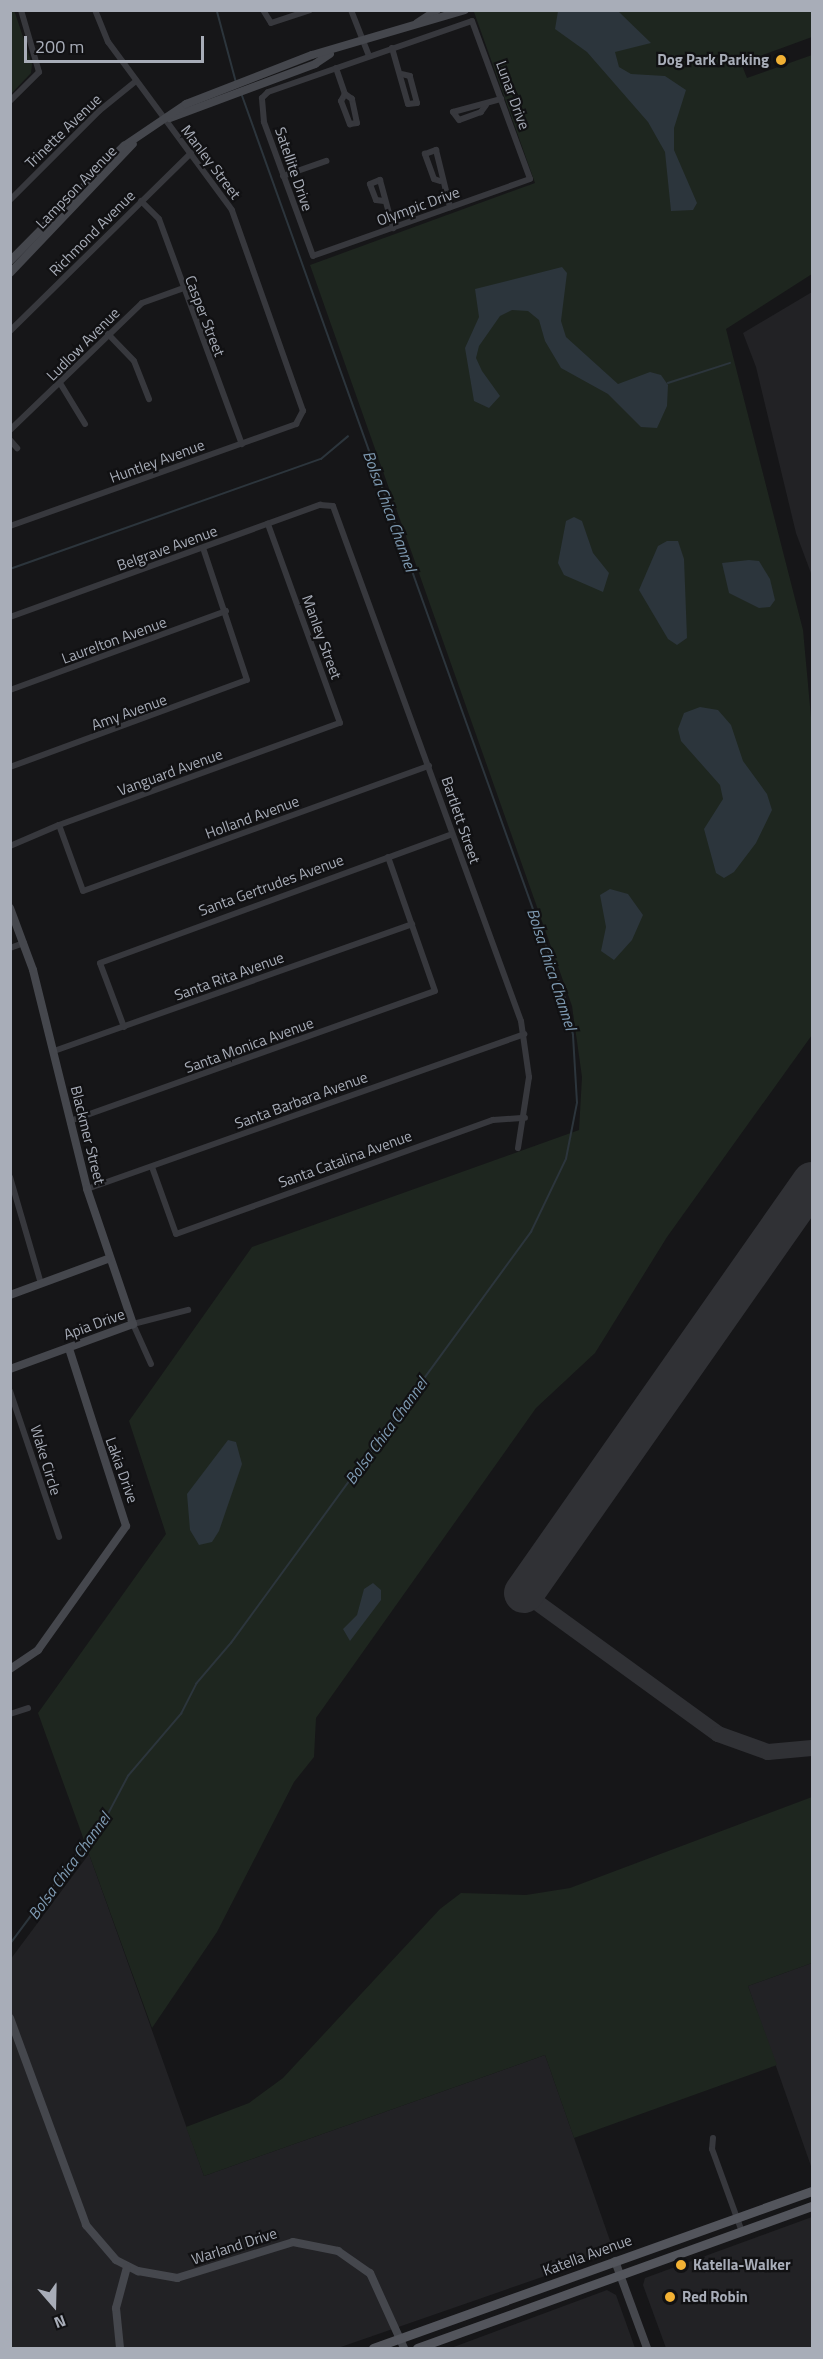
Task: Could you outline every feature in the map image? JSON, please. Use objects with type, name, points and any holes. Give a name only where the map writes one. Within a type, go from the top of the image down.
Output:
[{"type":"main road","name":"Katella Avenue","points":[[373,2349],[813,2192]]},
{"type":"main road","name":"Katella Avenue","points":[[417,2349],[813,2206]]},
{"type":"street","points":[[10,101],[38,74],[21,10]]},
{"type":"street","name":"Manley Street","points":[[94,10],[108,42],[136,81],[168,119],[232,210],[303,411]]},
{"type":"street","points":[[263,10],[271,23],[310,10]]},
{"type":"street","points":[[351,10],[369,56]]},
{"type":"street","name":"Lampson Avenue","points":[[10,273],[133,144],[186,104],[417,23],[437,10]]},
{"type":"street","name":"Lampson Avenue","points":[[417,23],[427,24],[465,10]]},
{"type":"street","name":"Lunar Drive","points":[[392,48],[472,21],[530,179]]},
{"type":"street","points":[[345,94],[336,68],[392,48],[402,74],[408,104],[417,103],[410,76],[402,74]]},
{"type":"street","name":"Satellite Drive","points":[[313,256],[259,104],[268,92],[336,68]]},
{"type":"street","name":"Trinette Avenue","points":[[10,201],[99,111],[136,81]]},
{"type":"street","points":[[486,105],[477,102],[453,112],[459,120],[481,112],[486,105],[501,99]]},
{"type":"street","name":"Lampson Avenue","points":[[10,261],[124,146],[133,144]]},
{"type":"street","points":[[436,150],[444,176],[440,181],[434,179],[425,154],[436,150]]},
{"type":"street","name":"Richmond Avenue","points":[[10,331],[191,153]]},
{"type":"street","points":[[284,176],[326,161]]},
{"type":"street","name":"Olympic Drive","points":[[313,256],[530,179]]},
{"type":"street","points":[[440,181],[450,207]]},
{"type":"street","name":"Casper Street","points":[[141,201],[159,219],[182,288],[242,444]]},
{"type":"street","points":[[384,201],[393,228]]},
{"type":"street","name":"Ludlow Avenue","points":[[10,430],[142,303],[182,288]]},
{"type":"street","points":[[108,334],[134,361],[149,399]]},
{"type":"street","points":[[60,383],[85,424]]},
{"type":"street","name":"Huntley Avenue","points":[[10,526],[296,424],[303,411]]},
{"type":"street","points":[[10,440],[17,448]]},
{"type":"street","name":"Belgrave Avenue","points":[[10,617],[320,506],[333,506]]},
{"type":"street","name":"Bartlett Street","points":[[333,506],[429,766],[524,1034],[529,1077],[525,1118],[518,1148]]},
{"type":"street","name":"Manley Street","points":[[268,524],[340,723]]},
{"type":"street","points":[[203,548],[225,611]]},
{"type":"street","name":"Amy Avenue","points":[[10,767],[239,685],[247,680],[248,672],[225,611]]},
{"type":"street","name":"Laurelton Avenue","points":[[10,690],[225,611]]},
{"type":"street","name":"Vanguard Avenue","points":[[10,846],[58,825],[340,723]]},
{"type":"street","name":"Holland Avenue","points":[[58,825],[83,891],[429,766]]},
{"type":"street","name":"Santa Gertrudes Avenue","points":[[123,1027],[100,963],[453,834]]},
{"type":"street","points":[[388,857],[412,924]]},
{"type":"street","name":"Blackmer Street","points":[[10,908],[24,943],[54,1052],[87,1190],[108,1258],[151,1364]]},
{"type":"street","name":"Santa Monica Avenue","points":[[70,1121],[435,991],[412,924]]},
{"type":"street","name":"Santa Rita Avenue","points":[[54,1052],[412,924]]},
{"type":"street","points":[[10,948],[24,943]]},
{"type":"street","name":"Santa Barbara Avenue","points":[[87,1190],[524,1034]]},
{"type":"street","name":"Santa Catalina Avenue","points":[[152,1167],[176,1234],[493,1120],[525,1118]]},
{"type":"street","points":[[10,1177],[41,1284]]},
{"type":"street","points":[[10,1295],[108,1258]]},
{"type":"street","name":"Apia Drive","points":[[10,1369],[172,1311],[188,1310]]},
{"type":"street","name":"Lakia Drive","points":[[10,1669],[38,1650],[126,1526],[69,1348]]},
{"type":"street","name":"Wake Circle","points":[[10,1391],[59,1537]]},
{"type":"street","points":[[10,1714],[28,1708]]},
{"type":"street","name":"Warland Drive","points":[[10,2018],[86,2225],[99,2246],[127,2267],[177,2277],[293,2242],[338,2251],[370,2272],[405,2349]]},
{"type":"street","points":[[713,2138],[712,2149],[742,2232]]},
{"type":"street","points":[[615,2261],[647,2349]]},
{"type":"street","points":[[120,2349],[116,2308],[127,2267]]},
{"type":"shaded area","points":[[14,10],[32,64],[31,73],[11,94],[10,11]]},
{"type":"shaded area","points":[[558,11],[618,11],[651,43],[615,52],[619,67],[631,74],[665,76],[686,90],[674,128],[674,150],[697,203],[693,210],[671,211],[665,152],[648,122],[587,52],[555,29]]},
{"type":"shaded area","points":[[812,11],[812,37],[741,63],[747,78],[812,55],[812,274],[726,329],[803,630],[812,728],[812,1035],[667,1237],[595,1353],[536,1408],[316,1718],[314,1757],[294,1782],[217,1932],[152,2028],[38,1713],[166,1534],[129,1421],[252,1247],[579,1130],[582,1077],[572,1006],[310,265],[535,183],[474,12]]},
{"type":"shaded area","points":[[562,267],[567,273],[561,321],[566,337],[618,384],[650,372],[661,375],[668,385],[667,406],[657,428],[641,427],[608,394],[561,368],[545,341],[539,320],[528,311],[512,310],[500,316],[479,346],[476,358],[482,371],[500,396],[489,408],[474,401],[465,348],[479,317],[475,289]]},
{"type":"shaded area","points":[[812,292],[812,576],[796,533],[756,367],[743,333]]},
{"type":"shaded area","points":[[574,517],[582,521],[593,553],[609,573],[603,592],[564,575],[558,563],[566,521]]},
{"type":"shaded area","points":[[667,541],[678,541],[684,559],[687,638],[677,645],[668,639],[639,590],[658,546]]},
{"type":"shaded area","points":[[759,561],[770,579],[775,600],[770,607],[759,608],[729,593],[722,563]]},
{"type":"shaded area","points":[[700,707],[718,710],[731,725],[743,761],[767,794],[772,810],[756,843],[734,872],[724,878],[716,873],[704,829],[723,799],[720,785],[681,741],[678,729],[684,713]]},
{"type":"shaded area","points":[[610,889],[628,894],[643,915],[632,940],[614,960],[601,951],[606,927],[600,895]]},
{"type":"shaded area","points":[[228,1440],[236,1442],[242,1464],[219,1531],[212,1542],[199,1545],[190,1530],[187,1494]]},
{"type":"shaded area","points":[[373,1583],[381,1590],[381,1600],[350,1641],[343,1629],[357,1615],[364,1589]]},
{"type":"shaded area","points":[[812,1797],[812,1963],[748,1986],[777,2065],[574,2138],[545,2055],[204,2176],[186,2127],[249,2103],[283,2078],[440,1909],[461,1893],[526,1895],[570,1888]]},
{"type":"shaded area","points":[[89,1854],[204,2176],[545,2055],[614,2252],[338,2348],[11,2348],[10,1960]]},
{"type":"shaded area","points":[[812,1963],[812,2169],[748,1986]]},
{"type":"shaded area","points":[[812,2217],[812,2348],[666,2348],[643,2285],[645,2278]]},
{"type":"shaded area","points":[[607,2290],[616,2295],[635,2348],[451,2348]]},
{"type":"waterway","name":"Bolsa Chica Channel","points":[[217,10],[236,81]]},
{"type":"waterway","name":"Bolsa Chica Channel","points":[[108,1814],[128,1776],[181,1714],[196,1684],[231,1643],[531,1232],[566,1159],[577,1103],[573,1035],[565,999],[242,96]]},
{"type":"waterway","points":[[668,383],[730,363]]},
{"type":"waterway","points":[[10,569],[321,459],[348,436]]},
{"type":"waterway","name":"Bolsa Chica Channel","points":[[10,1944],[92,1834]]},
{"type":"taxiway","points":[[524,1593],[718,1734],[768,1752],[812,1748]]},
{"type":"runway","points":[[524,1593],[812,1182]]},
{"type":"place","name":"Dog Park Parking","points":[[781,60]]},
{"type":"place","name":"Katella-Walker","points":[[681,2265]]},
{"type":"place","name":"Red Robin","points":[[670,2297]]}]
